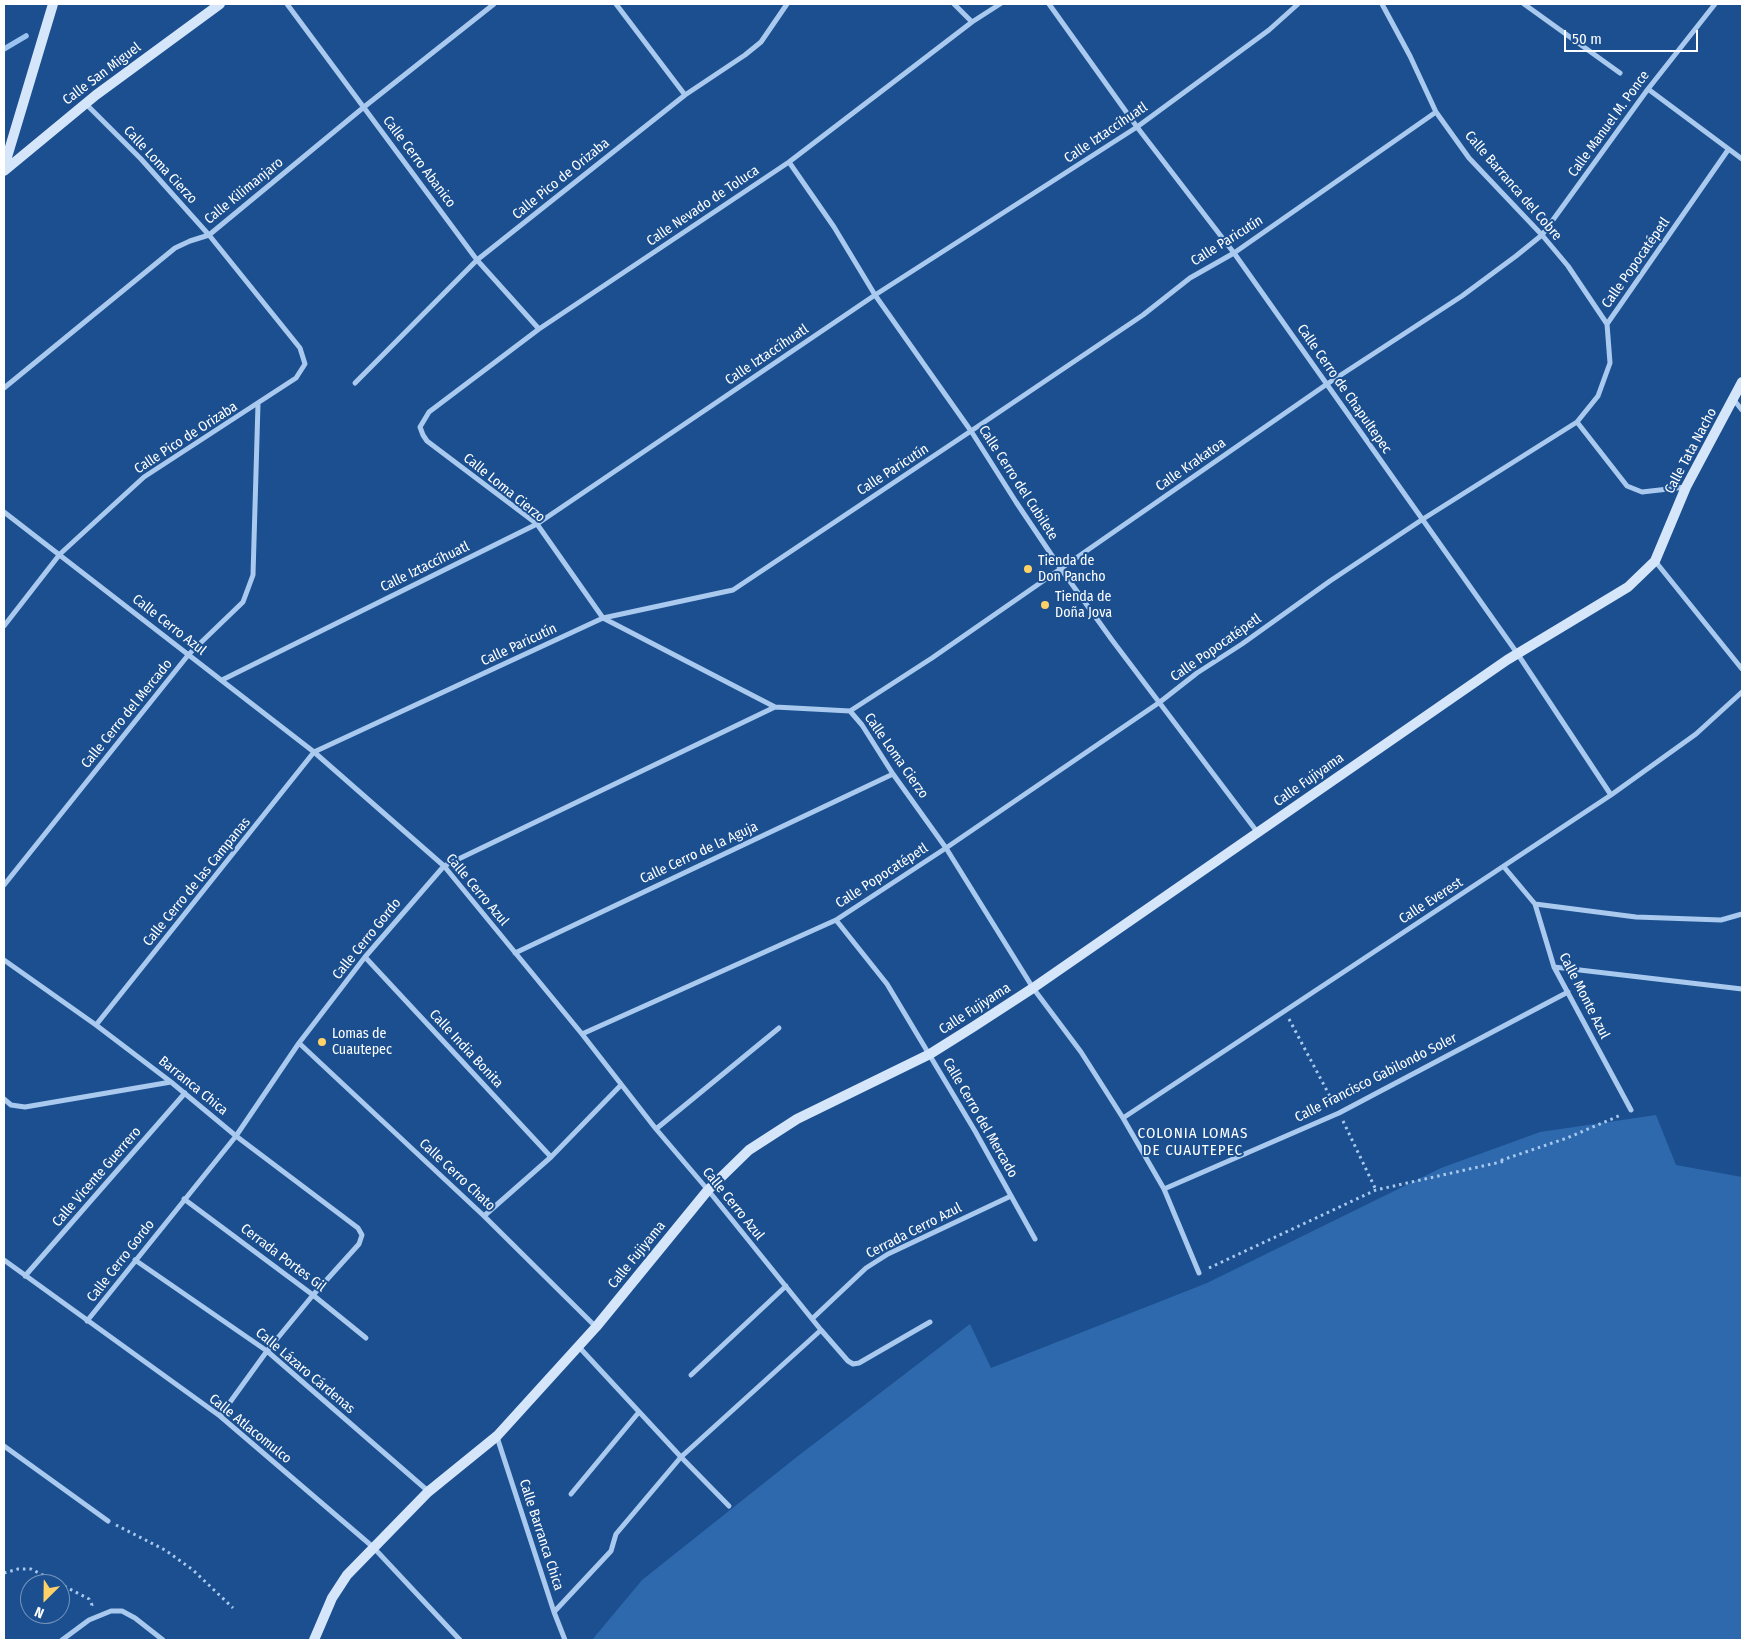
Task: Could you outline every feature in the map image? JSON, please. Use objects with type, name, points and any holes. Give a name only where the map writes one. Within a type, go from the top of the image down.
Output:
[{"type":"street","name":"Calle San Miguel","points":[[4,169],[85,103],[220,4]]},
{"type":"street","name":"Calle Cerro Abanico","points":[[287,4],[477,260],[539,330]]},
{"type":"street","name":"Calle Kilimanjaro","points":[[4,388],[175,248],[209,235],[364,107],[494,4]]},
{"type":"street","points":[[616,4],[685,95]]},
{"type":"street","name":"Calle Pico de Orizaba","points":[[355,382],[477,260],[685,95],[745,55],[761,42],[787,4]]},
{"type":"street","points":[[954,4],[972,22]]},
{"type":"street","name":"Calle Nevado de Toluca","points":[[420,427],[429,412],[539,330],[789,162],[972,22],[1000,4]]},
{"type":"street","name":"Calle Cerro de Chapultepec","points":[[1049,4],[1137,127],[1234,253],[1423,519],[1517,652],[1611,795]]},
{"type":"street","name":"Calle Iztaccíhuatl","points":[[222,680],[537,524],[875,295],[1137,127],[1269,30],[1298,4]]},
{"type":"street","name":"Calle Barranca del Cobre","points":[[1382,4],[1410,56],[1436,112],[1469,158],[1542,234],[1568,266],[1607,324]]},
{"type":"street","points":[[1524,4],[1620,73]]},
{"type":"street","name":"Calle Manuel M. Ponce","points":[[1542,234],[1648,89],[1715,4]]},
{"type":"street","points":[[4,169],[51,5]]},
{"type":"street","points":[[1648,89],[1742,159]]},
{"type":"street","name":"Calle Loma Cierzo","points":[[85,103],[141,159],[209,235],[300,348],[305,364]]},
{"type":"street","name":"Calle Paricutín","points":[[314,752],[602,618],[733,590],[972,431],[1142,314],[1190,278],[1234,253],[1436,112]]},
{"type":"street","name":"Calle Popocatépetl","points":[[582,1034],[836,920],[946,848],[1160,702],[1197,673],[1423,519],[1576,422],[1598,396],[1610,363],[1607,324],[1728,150]]},
{"type":"street","name":"Calle Cerro del Cubilete","points":[[789,162],[834,227],[875,295],[972,431],[1016,502],[1061,569],[1112,640],[1258,832]]},
{"type":"street","name":"Calle Krakatoa","points":[[850,711],[932,658],[1327,384],[1462,296],[1542,234]]},
{"type":"street","name":"Calle Pico de Orizaba","points":[[4,626],[60,554],[144,478],[296,378],[305,364]]},
{"type":"street","name":"Calle Tata Nacho","points":[[1655,561],[1686,487],[1742,382]]},
{"type":"street","points":[[1734,400],[1742,410]]},
{"type":"street","name":"Calle Cerro del Mercado","points":[[4,885],[189,654],[244,602],[252,575],[258,404]]},
{"type":"street","points":[[1576,422],[1627,486],[1642,492],[1686,487]]},
{"type":"street","name":"Calle Loma Cierzo","points":[[420,427],[428,441],[537,524],[602,618],[775,707],[850,711],[862,725],[893,774],[946,848],[1033,988],[1081,1052],[1123,1118],[1164,1189],[1199,1273]]},
{"type":"street","name":"Calle Cerro Azul","points":[[4,512],[314,752],[444,866],[582,1034],[656,1129],[848,1361],[853,1364],[859,1363],[930,1322]]},
{"type":"street","points":[[1655,561],[1742,669]]},
{"type":"street","name":"Calle Fujiyama","points":[[314,1640],[332,1598],[347,1575],[428,1492],[497,1436],[579,1347],[708,1190],[749,1150],[797,1119],[930,1054],[1033,988],[1517,652],[1628,587],[1655,561]]},
{"type":"street","name":"Calle Everest","points":[[1123,1118],[1611,795],[1696,734],[1742,692]]},
{"type":"street","name":"Calle Cerro Gordo","points":[[88,1321],[236,1136],[299,1043],[365,957],[444,866],[775,707]]},
{"type":"street","name":"Calle Cerro de las Campanas","points":[[96,1026],[314,752]]},
{"type":"street","name":"Calle Cerro de la Aguja","points":[[515,953],[893,774]]},
{"type":"street","name":"Calle Monte Azul","points":[[1504,867],[1535,904],[1554,967],[1631,1110]]},
{"type":"street","points":[[1535,904],[1636,917],[1721,920],[1742,914]]},
{"type":"street","name":"Calle Cerro del Mercado","points":[[836,920],[887,984],[930,1054],[1035,1239]]},
{"type":"street","name":"Calle India Bonita","points":[[365,957],[551,1157]]},
{"type":"street","name":"Barranca Chica","points":[[4,960],[171,1082],[236,1136],[358,1228],[362,1236],[359,1244],[313,1295]]},
{"type":"street","points":[[1554,967],[1742,989]]},
{"type":"street","name":"Calle Francisco Gabilondo Soler","points":[[1164,1189],[1339,1113],[1568,992]]},
{"type":"street","points":[[656,1129],[779,1028]]},
{"type":"street","name":"Calle Cerro Chato","points":[[299,1043],[484,1216],[596,1327]]},
{"type":"street","points":[[4,1099],[12,1106],[25,1107],[171,1082]]},
{"type":"street","points":[[484,1216],[551,1157],[621,1085]]},
{"type":"street","name":"Calle Vicente Guerrero","points":[[26,1276],[185,1094]]},
{"type":"street","name":"Cerrada Cerro Azul","points":[[813,1318],[866,1268],[888,1254],[1011,1196]]},
{"type":"street","name":"Cerrada Portes Gil","points":[[184,1199],[313,1295],[366,1338]]},
{"type":"street","name":"Calle Atlacomulco","points":[[4,1260],[220,1416],[373,1547],[460,1640]]},
{"type":"street","name":"Calle Lázaro Cárdenas","points":[[135,1260],[267,1351],[428,1492]]},
{"type":"street","points":[[692,1375],[786,1286]]},
{"type":"street","points":[[220,1416],[267,1351],[313,1295]]},
{"type":"street","points":[[554,1612],[611,1551],[616,1534],[681,1457],[821,1330]]},
{"type":"street","points":[[579,1347],[638,1412],[729,1506]]},
{"type":"street","points":[[571,1494],[638,1412]]},
{"type":"street","name":"Calle Barranca Chica","points":[[497,1436],[554,1612],[565,1640]]},
{"type":"street","points":[[4,1446],[108,1522]]},
{"type":"street","points":[[62,1640],[89,1620],[111,1611],[122,1611],[136,1618],[163,1640]]},
{"type":"path","points":[[1285,1011],[1339,1113],[1376,1190]]},
{"type":"path","points":[[1199,1273],[1376,1190],[1505,1161],[1502,1160],[1567,1138],[1631,1110]]},
{"type":"path","points":[[108,1522],[165,1550],[193,1570],[233,1608]]},
{"type":"path","points":[[4,1574],[18,1569],[31,1569],[89,1598],[92,1605],[86,1611]]},
{"type":"shaded area","points":[[1656,1115],[1676,1165],[1742,1177],[1742,1640],[592,1640],[642,1580],[798,1456],[970,1324],[991,1368],[1207,1283],[1441,1168],[1540,1132]]},
{"type":"waterway","points":[[4,49],[26,36]]},
{"type":"place","name":"Tienda de Don Pancho","points":[[1028,569]]},
{"type":"place","name":"Tienda de Doña Jova","points":[[1045,605]]},
{"type":"place","name":"Lomas de Cuautepec","points":[[322,1042]]},
{"type":"district","name":"COLONIA LOMAS DE CUAUTEPEC","points":[[1193,1142]]}]
